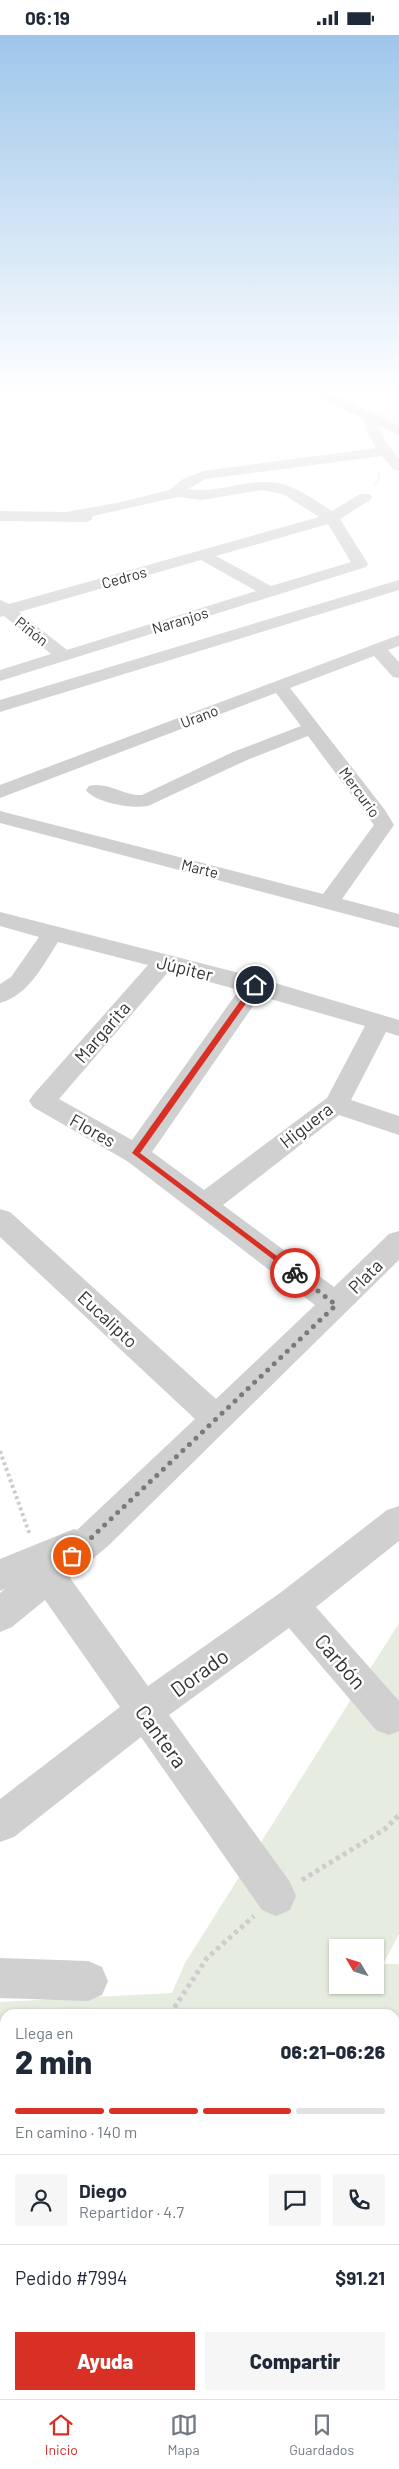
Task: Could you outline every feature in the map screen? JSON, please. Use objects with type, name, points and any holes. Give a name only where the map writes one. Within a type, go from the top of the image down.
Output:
[{"type":"street","points":[[0,517],[87,517],[138,509],[153,502]]},
{"type":"street","points":[[307,502],[332,517]]},
{"type":"street","name":"Cedros","points":[[2,609],[203,555],[332,517],[356,502]]},
{"type":"street","name":"Naranjos","points":[[0,676],[360,564],[332,517]]},
{"type":"street","points":[[203,555],[269,592]]},
{"type":"street","points":[[0,707],[399,585]]},
{"type":"street","name":"Piñón","points":[[2,609],[64,656]]},
{"type":"street","name":"Urano","points":[[0,792],[399,640]]},
{"type":"street","points":[[378,649],[399,673]]},
{"type":"street","name":"Mercurio","points":[[279,685],[378,814],[391,825],[329,901]]},
{"type":"street","points":[[96,790],[129,801],[148,800],[240,756],[312,729]]},
{"type":"street","name":"Marte","points":[[0,817],[329,901],[399,921]]},
{"type":"street","name":"Júpiter","points":[[0,919],[163,963],[255,985],[389,1025]]},
{"type":"street","points":[[0,995],[19,982],[53,933]]},
{"type":"street","name":"Margarita","points":[[42,1101],[163,963]]},
{"type":"street","points":[[136,1153],[255,985]]},
{"type":"street","name":"Higuera","points":[[204,1204],[336,1104],[389,1025]]},
{"type":"street","name":"Flores","points":[[42,1101],[136,1153],[336,1305]]},
{"type":"street","points":[[336,1104],[399,1126]]},
{"type":"street","name":"Eucalipto","points":[[0,1220],[215,1418]]},
{"type":"street","name":"Plata","points":[[43,1568],[96,1535],[399,1242]]},
{"type":"street","name":"Dorado","points":[[0,1823],[144,1711],[292,1605],[399,1521]]},
{"type":"street","points":[[0,1575],[43,1568]]},
{"type":"street","points":[[0,1615],[43,1568]]},
{"type":"street","name":"Cantera","points":[[43,1568],[276,1896]]},
{"type":"street","name":"Carbón","points":[[292,1605],[390,1717]]},
{"type":"street","points":[[0,1978],[88,1981]]},
{"type":"path","points":[[0,1451],[43,1568]]},
{"type":"shaded area","points":[[399,1623],[399,1934],[384,1962],[384,1939],[329,1939],[329,1994],[384,1994],[384,1964],[399,1964],[399,2009],[0,2009],[0,2002],[172,1993],[185,1963]]},
{"type":"way so far","points":[[72,1556],[336,1305],[295,1273]]},
{"type":"route","points":[[255,985],[136,1153],[295,1273]]}]
